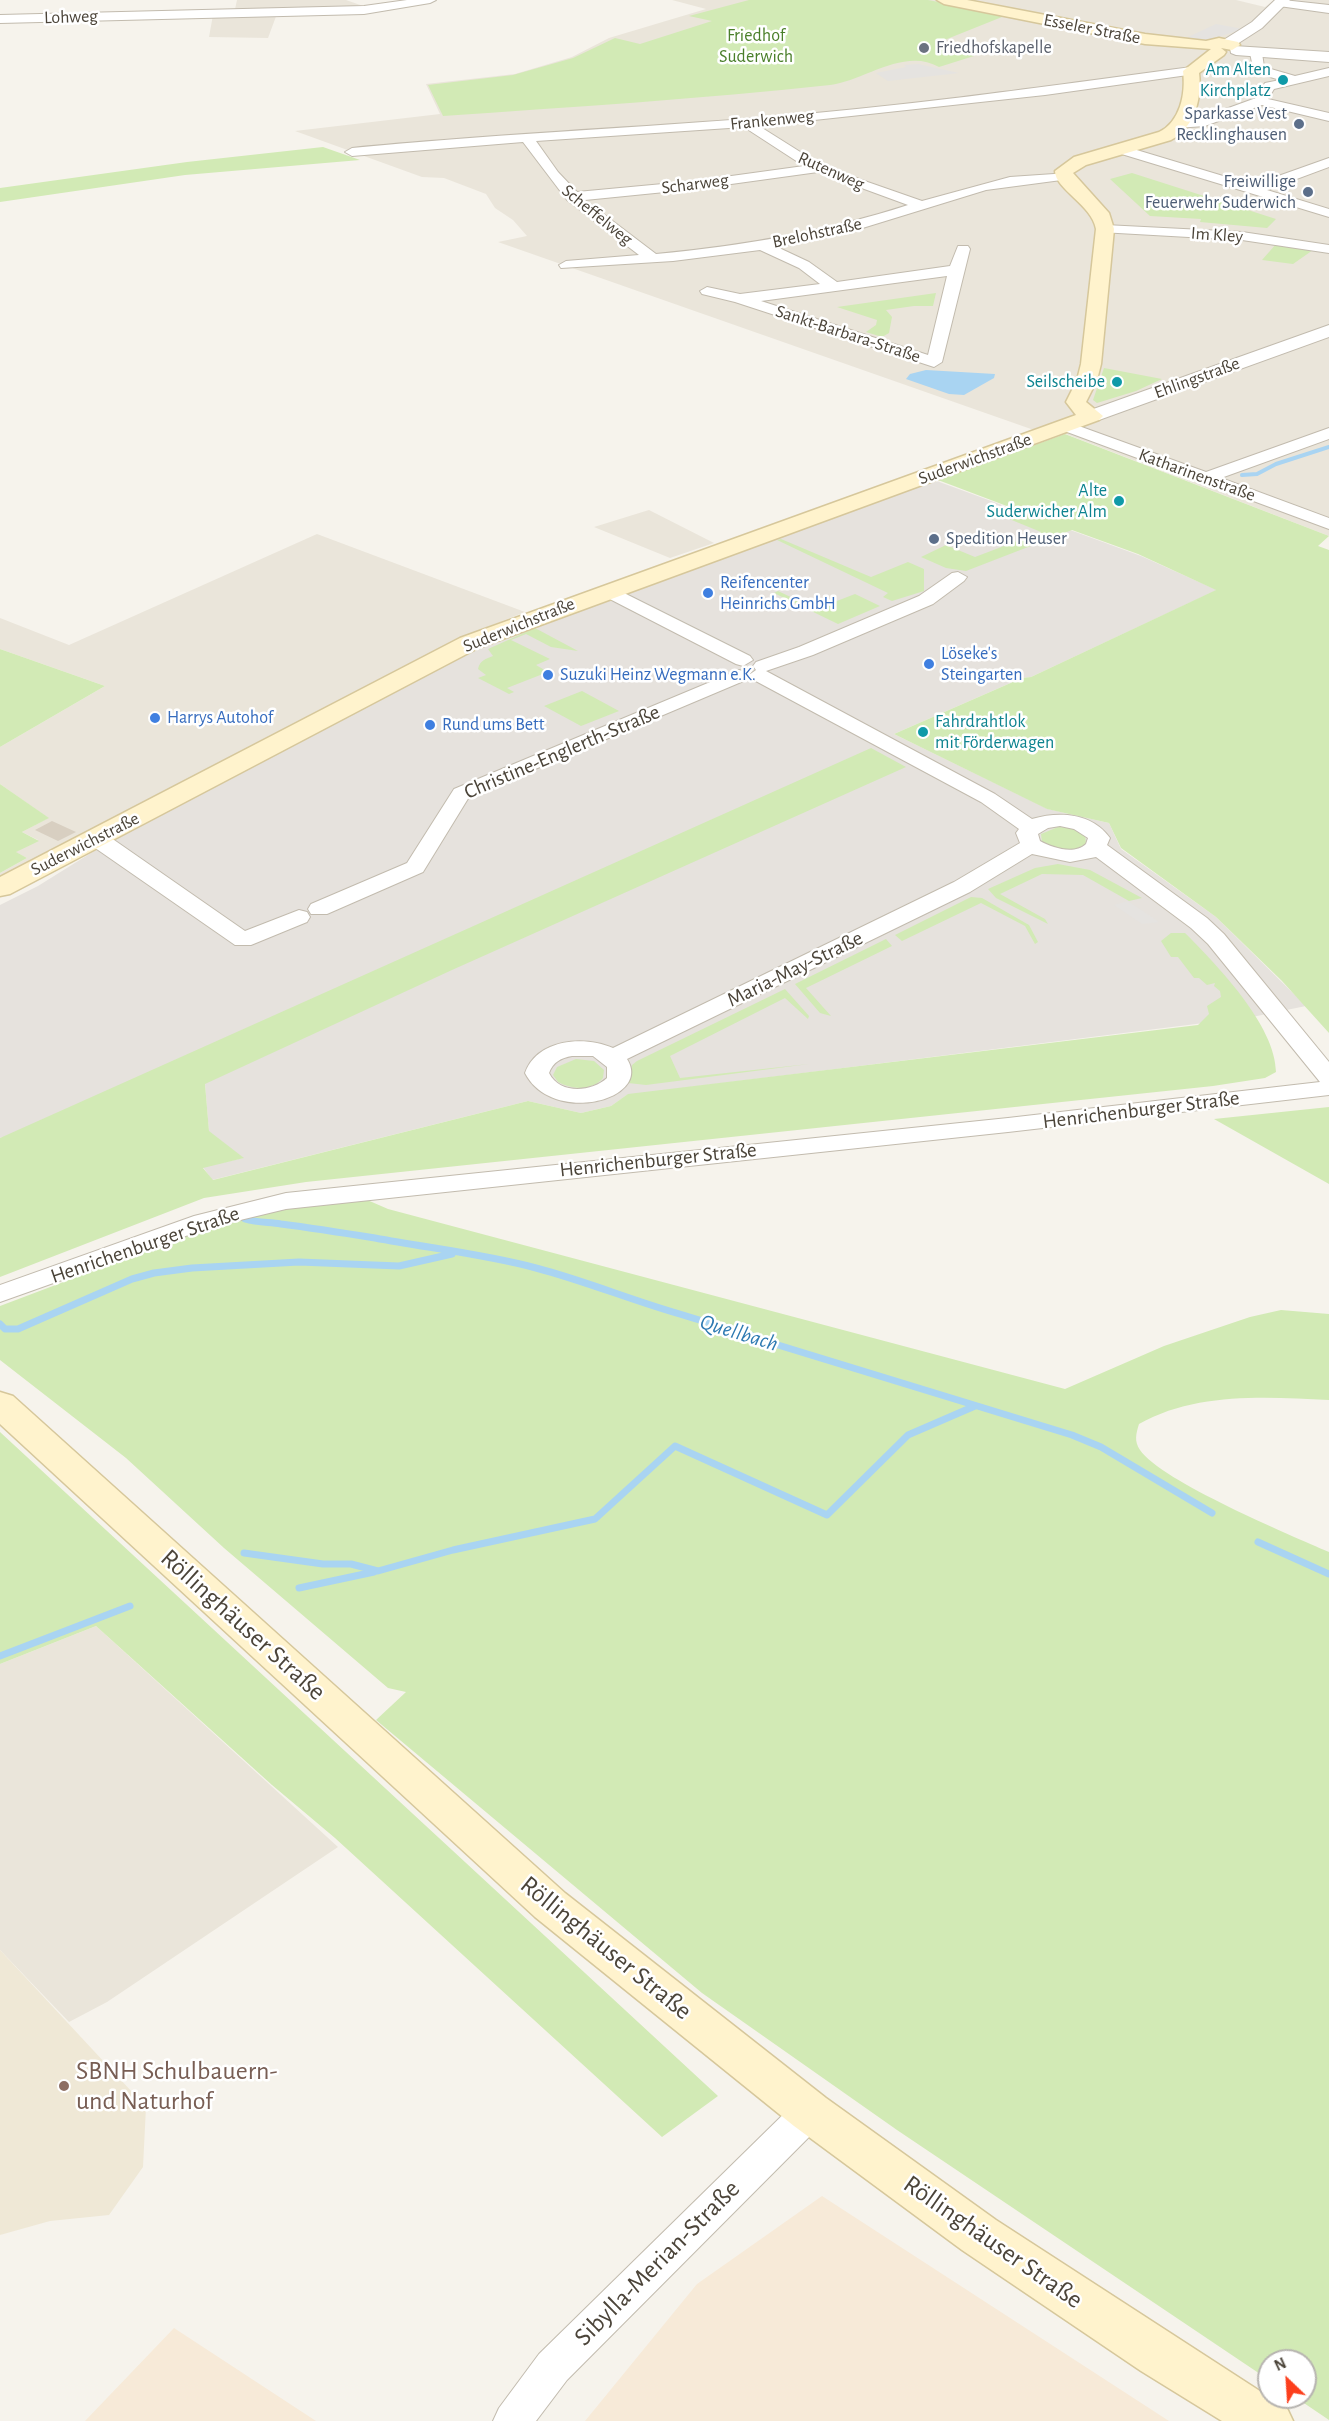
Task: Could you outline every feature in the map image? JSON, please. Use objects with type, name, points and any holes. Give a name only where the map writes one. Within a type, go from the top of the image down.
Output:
[{"type":"main road","name":"Esseler Straße","points":[[944,0],[1145,39],[1222,48]]},
{"type":"main road","points":[[1092,416],[1080,408],[1076,402],[1088,380],[1091,364],[1104,229],[1103,217],[1064,176],[1064,171],[1073,164],[1165,136],[1181,125],[1192,78],[1191,71],[1222,48]]},
{"type":"main road","name":"Ehlingstraße","points":[[1065,426],[1092,416]]},
{"type":"main road","name":"Suderwichstraße","points":[[0,888],[469,643],[1065,426]]},
{"type":"main road","name":"Röllinghäuser Straße","points":[[0,1404],[550,1905],[810,2112],[979,2235],[1159,2355],[1267,2421]]},
{"type":"street","name":"Lohweg","points":[[0,19],[364,10],[430,0]]},
{"type":"street","points":[[1222,48],[1257,26],[1281,2],[1328,8]]},
{"type":"street","points":[[1315,21],[1328,8]]},
{"type":"street","points":[[1222,48],[1256,53],[1329,57]]},
{"type":"street","points":[[1256,53],[1258,69],[1295,80]]},
{"type":"street","name":"Frankenweg","points":[[352,152],[527,137],[747,123],[1046,91],[1191,71]]},
{"type":"street","points":[[1268,101],[1269,86],[1329,72]]},
{"type":"street","points":[[1181,125],[1200,123],[1268,101],[1329,117]]},
{"type":"street","name":"Rutenweg","points":[[747,123],[762,136],[818,168],[923,206]]},
{"type":"street","name":"Scheffelweg","points":[[527,137],[542,164],[572,197],[652,258]]},
{"type":"street","points":[[1120,149],[1253,190],[1323,223],[1299,243]]},
{"type":"street","points":[[1253,190],[1329,162]]},
{"type":"street","name":"Scharweg","points":[[572,197],[695,185],[818,168]]},
{"type":"street","name":"Brelohstraße","points":[[566,265],[652,258],[761,245],[820,234],[1023,178],[1064,176]]},
{"type":"street","name":"Im Kley","points":[[1104,229],[1209,234],[1299,243],[1329,249]]},
{"type":"street","name":"Sankt-Barbara-Straße","points":[[761,245],[804,265],[833,286]]},
{"type":"street","name":"Sankt-Barbara-Straße","points":[[706,291],[740,299],[934,362],[963,249]]},
{"type":"street","name":"Sankt-Barbara-Straße","points":[[740,299],[956,270]]},
{"type":"street","name":"Ehlingstraße","points":[[1092,416],[1329,331]]},
{"type":"street","name":"Katharinenstraße","points":[[1065,426],[1329,524]]},
{"type":"street","points":[[1206,478],[1329,433]]},
{"type":"street","name":"Christine-Englerth-Straße","points":[[319,909],[415,867],[461,793],[751,669],[806,651],[926,600],[958,578]]},
{"type":"street","points":[[608,591],[988,798],[1039,837]]},
{"type":"street","name":"Maria-May-Straße","points":[[613,1057],[977,880],[1039,837],[1074,821],[1086,825],[1099,838],[1087,851]]},
{"type":"street","name":"Maria-May-Straße","points":[[1039,837],[1087,851],[1160,895],[1216,939],[1329,1077]]},
{"type":"street","points":[[96,838],[243,940],[299,917]]},
{"type":"street","name":"Maria-May-Straße","points":[[1258,989],[1318,1089]]},
{"type":"street","name":"Henrichenburger Straße","points":[[0,1294],[203,1221],[286,1201],[755,1149],[1008,1125],[1318,1089]]},
{"type":"street","name":"Sibylla-Merian-Straße","points":[[513,2421],[553,2367],[810,2112]]},
{"type":"shaded area","points":[[237,0],[346,0],[366,7],[278,11],[268,38],[209,37],[213,15],[234,14]]},
{"type":"shaded area","points":[[672,0],[1236,0],[1265,7],[1274,0],[1329,0],[1329,536],[1066,434],[1031,429],[498,242],[527,236],[513,220],[495,208],[486,194],[444,178],[422,177],[295,131],[440,114],[426,84],[515,74],[572,57],[609,38],[706,9]]},
{"type":"shaded area","points":[[1216,24],[1243,29],[1218,37],[1211,36],[1216,38],[1214,39],[1193,40],[1188,37]]},
{"type":"shaded area","points":[[918,64],[959,73],[888,81],[876,73],[906,67],[904,65]]},
{"type":"shaded area","points":[[934,480],[1141,556],[1217,590],[1031,677],[1022,678],[894,734],[1048,809],[1109,823],[1121,849],[1216,917],[1306,1006],[1252,1017],[627,1095],[611,1106],[581,1113],[528,1101],[212,1180],[203,1167],[243,1158],[209,1132],[205,1084],[0,1138],[0,905],[38,886],[192,790],[461,653]]},
{"type":"shaded area","points":[[649,510],[714,543],[670,558],[594,527]]},
{"type":"shaded area","points":[[317,534],[525,612],[467,635],[439,654],[0,881],[0,873],[27,858],[15,852],[38,840],[22,832],[48,818],[0,784],[0,747],[105,686],[0,649],[0,618],[69,645]]},
{"type":"shaded area","points":[[1128,901],[1159,922],[1142,924],[1114,905]]},
{"type":"shaded area","points":[[96,1626],[338,1847],[107,2002],[69,2022],[0,1950],[0,1664]]},
{"type":"shaded area","name":"SBNH Schulbauern- und Naturhof","points":[[0,1950],[146,2107],[143,2167],[109,2215],[50,2221],[0,2235]]},
{"type":"shaded area","points":[[822,2196],[1169,2421],[585,2421],[697,2284]]},
{"type":"shaded area","points":[[174,2328],[316,2421],[85,2421]]},
{"type":"green space","name":"Friedhof Suderwich","points":[[749,0],[928,0],[1007,15],[942,41],[968,48],[959,52],[974,56],[939,67],[926,62],[898,63],[830,85],[685,99],[443,116],[428,85],[513,75],[573,58],[615,38],[640,44],[712,21],[689,16]]},
{"type":"green space","points":[[323,147],[360,160],[185,175],[0,202],[0,188],[187,162]]},
{"type":"green space","points":[[1132,173],[1276,219],[1267,228],[1200,222],[1201,219],[1150,216],[1110,179]]},
{"type":"green space","points":[[1277,243],[1313,250],[1293,264],[1262,260]]},
{"type":"green space","points":[[936,293],[933,306],[886,310],[892,317],[889,333],[882,337],[866,332],[876,325],[877,320],[837,307]]},
{"type":"green space","points":[[1104,368],[1162,379],[1136,391],[1097,403],[1093,400]]},
{"type":"green space","points":[[1065,434],[1329,536],[1318,546],[1329,550],[1329,1033],[1282,981],[1216,917],[1121,848],[1109,823],[1047,809],[894,734],[1022,678],[1031,677],[1216,590],[1138,554],[1072,530],[966,571],[946,568],[921,557],[946,545],[975,557],[1041,532],[997,514],[1012,508],[938,480]]},
{"type":"green space","points":[[781,539],[871,577],[908,562],[924,569],[924,591],[892,601],[883,597],[888,593],[777,540]]},
{"type":"green space","points":[[778,591],[816,609],[855,594],[880,606],[838,624],[774,593]]},
{"type":"green space","points":[[535,628],[578,651],[551,647],[526,634],[511,640],[550,659],[536,665],[548,672],[507,688],[514,692],[509,694],[478,678],[486,675],[478,669],[480,664],[493,656],[488,649]]},
{"type":"green space","points":[[0,649],[105,686],[0,747]]},
{"type":"green space","points":[[582,691],[619,711],[581,726],[544,706]]},
{"type":"green space","points":[[871,748],[906,767],[452,970],[205,1084],[209,1131],[244,1158],[203,1168],[213,1180],[528,1101],[581,1113],[611,1106],[628,1094],[1198,1025],[1209,1014],[1207,1006],[1221,997],[1220,991],[1214,986],[1215,983],[1207,985],[1199,978],[1194,978],[1178,957],[1171,957],[1161,941],[1171,933],[1185,933],[1242,997],[1266,1035],[1273,1054],[1276,1072],[1265,1078],[1213,1086],[306,1182],[204,1198],[0,1277],[0,1138]]},
{"type":"green space","points":[[0,784],[49,818],[22,832],[39,841],[16,852],[27,858],[0,873]]},
{"type":"green space","points":[[1058,827],[1074,828],[1085,835],[1086,843],[1076,849],[1064,850],[1052,848],[1042,842],[1041,834]]},
{"type":"green space","points":[[1058,864],[1090,870],[1142,898],[1129,901],[1083,875],[1042,874],[1000,894],[1045,919],[1048,924],[996,898],[988,889],[1035,868]]},
{"type":"green space","points":[[971,897],[982,898],[1029,925],[1038,942],[1035,944],[1025,926],[981,903],[902,941],[895,935]]},
{"type":"green space","points":[[886,939],[892,946],[806,988],[831,1016],[820,1013],[795,984]]},
{"type":"green space","points":[[785,989],[809,1016],[808,1019],[785,998],[670,1056],[680,1078],[809,1064],[646,1085],[628,1083],[632,1065],[637,1061]]},
{"type":"green space","points":[[576,1059],[594,1061],[604,1070],[603,1078],[593,1085],[582,1088],[569,1087],[558,1082],[553,1075],[557,1067]]},
{"type":"green space","points":[[1329,1107],[1329,1184],[1214,1119]]},
{"type":"green space","points":[[365,1199],[388,1209],[1065,1389],[1164,1346],[1250,1317],[1281,1310],[1329,1314],[1329,1400],[1256,1398],[1184,1406],[1139,1424],[1136,1437],[1140,1450],[1153,1463],[1173,1477],[1228,1506],[1329,1552],[1329,2420],[1313,2409],[1317,2409],[1317,2349],[1257,2349],[1257,2372],[897,2130],[702,1993],[376,1720],[406,1692],[388,1688],[224,1548],[126,1458],[0,1360],[0,1306],[217,1224],[275,1208]]},
{"type":"green space","points":[[0,1432],[718,2096],[662,2137],[335,1838],[272,1785],[96,1626],[0,1664]]},
{"type":"water","points":[[926,370],[995,374],[994,378],[964,395],[949,394],[906,379],[910,374]]},
{"type":"building","points":[[52,821],[76,832],[58,841],[35,830]]},
{"type":"waterway","points":[[1242,475],[1257,474],[1276,464],[1329,447]]},
{"type":"waterway","name":"Quellbach","points":[[245,1219],[476,1255],[555,1273],[765,1341],[1072,1435],[1101,1447],[1212,1513]]},
{"type":"waterway","points":[[0,1324],[5,1329],[18,1329],[132,1279],[154,1273],[192,1268],[299,1262],[399,1266],[452,1254]]},
{"type":"waterway","points":[[244,1553],[323,1564],[351,1564],[378,1571],[453,1550],[595,1519],[675,1446],[827,1515],[908,1435],[975,1406]]},
{"type":"waterway","name":"Quellbach","points":[[1258,1542],[1329,1574]]},
{"type":"waterway","points":[[299,1588],[374,1572]]},
{"type":"waterway","points":[[0,1656],[130,1606]]},
{"type":"place","name":"Friedhofskapelle","points":[[924,48]]},
{"type":"place","name":"Am Alten Kirchplatz","points":[[1283,80]]},
{"type":"place","name":"Sparkasse Vest Recklinghausen","points":[[1299,124]]},
{"type":"place","name":"Freiwillige Feuerwehr Suderwich","points":[[1308,192]]},
{"type":"place","name":"Seilscheibe","points":[[1117,382]]},
{"type":"place","name":"Alte Suderwicher Alm","points":[[1119,501]]},
{"type":"place","name":"Spedition Heuser","points":[[934,539]]},
{"type":"place","name":"Reifencenter Heinrichs GmbH","points":[[708,593]]},
{"type":"place","name":"Löseke's Steingarten","points":[[929,664]]},
{"type":"place","name":"Suzuki Heinz Wegmann e.K.","points":[[548,675]]},
{"type":"place","name":"Harrys Autohof","points":[[155,718]]},
{"type":"place","name":"Rund ums Bett","points":[[430,725]]},
{"type":"place","name":"Fahrdrahtlok mit Förderwagen","points":[[923,732]]},
{"type":"place","name":"SBNH Schulbauern- und Naturhof","points":[[64,2086]]}]
